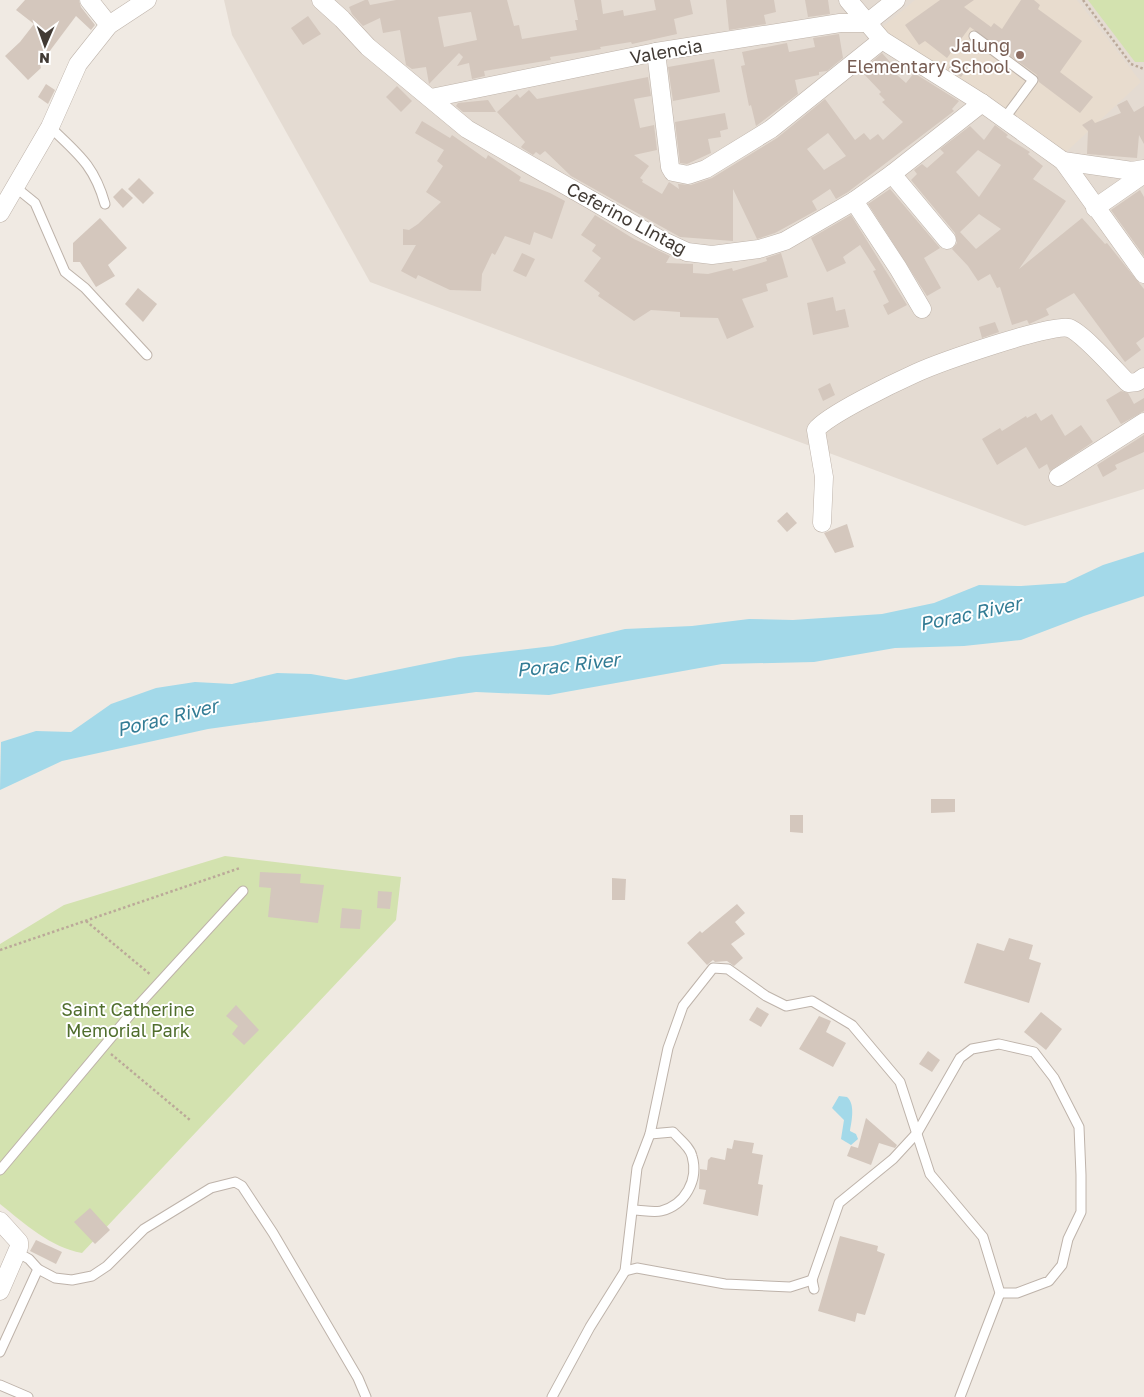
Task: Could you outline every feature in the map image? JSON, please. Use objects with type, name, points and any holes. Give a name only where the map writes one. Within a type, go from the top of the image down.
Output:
[{"type":"street","points":[[89,0],[108,25]]},
{"type":"street","points":[[0,212],[50,127],[78,64],[108,25],[147,0]]},
{"type":"street","name":"Ceferino LIntag","points":[[321,0],[368,47],[467,129],[661,240],[687,252],[712,255],[760,249],[785,241],[826,220],[854,201],[892,174],[982,103]]},
{"type":"street","points":[[848,0],[882,40],[982,103],[1063,161],[1144,274]]},
{"type":"street","points":[[867,23],[896,0]]},
{"type":"street","name":"Valencia","points":[[431,98],[656,52],[840,23],[867,23]]},
{"type":"street","points":[[656,52],[670,167],[673,172],[688,176],[706,169],[770,130],[882,40]]},
{"type":"street","points":[[1063,161],[1132,171],[1144,169]]},
{"type":"street","points":[[892,174],[947,240]]},
{"type":"street","points":[[1095,208],[1144,174]]},
{"type":"street","points":[[854,201],[898,268],[922,309]]},
{"type":"street","points":[[822,523],[824,477],[816,430],[821,424],[840,413],[916,373],[1016,338],[1061,327],[1076,331],[1128,383],[1137,382],[1144,377]]},
{"type":"street","points":[[1058,477],[1144,422]]},
{"type":"street","points":[[0,1221],[19,1247],[0,1291]]},
{"type":"lane","points":[[974,36],[1033,80],[1004,119]]},
{"type":"lane","points":[[50,127],[88,164],[98,182],[106,204]]},
{"type":"lane","points":[[14,186],[35,203],[65,272],[85,288],[146,355]]},
{"type":"lane","points":[[0,1170],[103,1047],[243,890]]},
{"type":"lane","points":[[552,1397],[590,1327],[625,1271],[634,1210],[637,1168],[650,1134],[668,1048],[684,1006],[713,968],[728,969],[766,996],[786,1006],[812,1001],[852,1025],[900,1082],[930,1174],[983,1237],[1000,1292],[960,1397]]},
{"type":"lane","points":[[625,1271],[637,1268],[725,1284],[790,1287],[813,1284],[839,1203],[893,1159],[917,1133],[928,1118],[960,1058],[972,1049],[999,1044],[1034,1052],[1054,1078],[1079,1127],[1081,1212],[1068,1239],[1062,1266],[1049,1281],[1017,1293],[1000,1292]]},
{"type":"lane","points":[[634,1210],[660,1211],[679,1202],[691,1189],[694,1168],[692,1154],[673,1132],[650,1134]]},
{"type":"lane","points":[[19,1247],[38,1269],[55,1278],[72,1280],[92,1276],[107,1266],[144,1229],[211,1188],[235,1182],[242,1186],[273,1233],[358,1378],[366,1397]]},
{"type":"lane","points":[[0,1352],[38,1269]]},
{"type":"lane","points":[[0,1385],[28,1397]]},
{"type":"path","points":[[1082,0],[1131,64],[1144,69]]},
{"type":"path","points":[[0,950],[240,868]]},
{"type":"path","points":[[86,921],[160,982]]},
{"type":"path","points":[[103,1047],[190,1120]]},
{"type":"shaded area","points":[[224,0],[1144,0],[1144,489],[1025,526],[370,282],[232,35]]},
{"type":"shaded area","name":"Jalung Elementary School","points":[[915,0],[1077,0],[1141,82],[1065,153],[880,29]]},
{"type":"green space","points":[[1088,0],[1144,0],[1144,62],[1135,62]]},
{"type":"green space","name":"Saint Catherine Memorial Park","points":[[225,856],[401,877],[396,920],[82,1253],[59,1246],[38,1234],[0,1204],[0,944],[64,905]]},
{"type":"water","name":"Porac River","points":[[1144,552],[1144,596],[1021,640],[964,646],[895,648],[814,662],[722,664],[549,695],[476,692],[208,729],[62,761],[0,790],[1,742],[36,731],[71,732],[111,704],[156,688],[195,682],[232,684],[277,673],[311,674],[346,680],[459,657],[553,646],[625,629],[692,626],[749,619],[793,620],[882,614],[934,603],[979,585],[1021,586],[1065,583],[1103,565]]},
{"type":"water","points":[[839,1096],[847,1097],[851,1104],[850,1131],[856,1134],[858,1139],[851,1145],[841,1139],[844,1120],[832,1108]]},
{"type":"building","points":[[25,0],[79,0],[81,7],[95,25],[91,30],[76,16],[40,64],[41,68],[28,80],[5,56],[20,42],[34,24],[16,10]]},
{"type":"building","points":[[365,0],[368,0],[370,5],[396,0],[507,0],[514,26],[519,25],[522,39],[577,30],[575,20],[578,20],[574,0],[601,0],[603,14],[623,10],[624,16],[656,10],[654,0],[690,0],[693,14],[674,19],[677,34],[632,44],[631,42],[550,57],[551,60],[484,71],[485,76],[472,79],[469,63],[457,66],[463,57],[459,53],[429,84],[426,67],[412,69],[406,65],[400,30],[383,33],[380,18],[363,26],[352,14],[349,7]],"holes":[[[471,12],[477,40],[444,47],[438,17]]]},
{"type":"building","points":[[726,0],[774,0],[776,12],[764,15],[766,24],[729,30]]},
{"type":"building","points":[[805,0],[828,0],[830,14],[808,17]]},
{"type":"building","points":[[940,0],[974,0],[964,7],[991,27],[994,23],[1002,29],[1021,0],[1034,0],[1040,5],[1038,9],[1082,41],[1060,72],[1093,97],[1080,113],[1039,82],[1037,75],[970,27],[947,58],[925,41],[919,45],[905,25]]},
{"type":"building","points":[[308,16],[321,34],[303,45],[291,28]]},
{"type":"building","points":[[839,34],[843,58],[827,71],[819,72],[819,75],[795,80],[798,94],[756,126],[751,105],[749,106],[741,66],[745,65],[742,52],[787,43],[789,52],[815,47],[813,38]]},
{"type":"building","points":[[882,53],[891,63],[887,66],[906,83],[914,73],[959,101],[952,109],[954,111],[848,192],[836,199],[830,189],[812,201],[817,210],[775,233],[757,239],[733,189],[733,241],[680,237],[571,176],[545,151],[540,155],[536,152],[533,155],[522,148],[525,142],[497,112],[517,94],[520,98],[529,90],[537,99],[648,77],[651,96],[634,99],[640,128],[654,125],[657,150],[634,155],[649,166],[640,178],[643,180],[642,182],[662,194],[669,182],[679,189],[678,184],[691,185],[712,178],[777,138],[825,99],[855,140],[864,133],[870,140],[878,134],[883,140],[903,122],[882,102],[885,100],[879,94],[881,92],[861,71]],"holes":[[[828,133],[846,156],[824,170],[807,149]]]},
{"type":"building","points":[[714,59],[720,92],[673,101],[668,67]]},
{"type":"building","points":[[955,59],[968,68],[961,77],[948,69]]},
{"type":"building","points":[[46,84],[55,90],[48,104],[38,97]]},
{"type":"building","points":[[397,86],[412,101],[401,112],[386,97]]},
{"type":"building","points":[[488,100],[496,112],[463,112],[456,106],[458,103]]},
{"type":"building","points":[[1127,100],[1134,112],[1144,106],[1144,144],[1139,135],[1137,158],[1087,154],[1088,131],[1082,125],[1092,119],[1095,123],[1121,113],[1117,105]]},
{"type":"building","points":[[725,113],[728,129],[720,131],[721,137],[708,139],[711,153],[687,164],[680,163],[675,122]]},
{"type":"building","points":[[422,121],[450,138],[452,135],[486,159],[488,155],[521,177],[519,181],[565,201],[552,239],[534,232],[530,245],[505,236],[495,255],[492,253],[482,274],[481,291],[450,290],[418,275],[416,279],[401,271],[416,245],[403,245],[403,229],[409,230],[418,224],[441,202],[426,192],[443,166],[437,161],[444,150],[415,133]]},
{"type":"building","points":[[995,125],[1008,135],[1006,137],[1030,152],[1028,154],[1043,166],[1033,179],[1066,201],[1019,269],[1082,218],[1105,244],[1107,243],[1144,289],[1144,337],[1136,343],[1141,350],[1125,362],[1074,293],[1046,309],[1049,315],[1029,324],[1027,320],[1012,325],[1000,287],[997,288],[990,274],[978,281],[968,266],[952,249],[957,243],[955,233],[911,180],[917,174],[914,170],[922,164],[927,168],[944,153],[940,149],[970,126],[984,140]],"holes":[[[978,150],[1001,165],[979,197],[956,172]],[[979,214],[1001,229],[976,249],[960,232]]]},
{"type":"building","points":[[139,178],[154,193],[143,204],[128,189]]},
{"type":"building","points":[[122,188],[133,198],[123,208],[113,197]]},
{"type":"building","points":[[890,189],[940,248],[924,258],[941,288],[927,296],[868,204]]},
{"type":"building","points":[[1140,190],[1144,197],[1144,256],[1111,210]]},
{"type":"building","points":[[595,215],[634,239],[670,256],[666,263],[693,264],[693,273],[708,274],[732,268],[733,271],[767,261],[766,258],[781,253],[788,277],[766,284],[768,291],[742,299],[754,327],[727,339],[718,318],[680,317],[680,312],[651,310],[634,321],[598,296],[600,293],[584,281],[601,258],[592,251],[596,245],[581,235]]},
{"type":"building","points":[[851,215],[907,305],[888,315],[883,305],[889,302],[873,271],[876,270],[860,245],[843,257],[846,263],[827,272],[811,238]]},
{"type":"building","points":[[100,218],[127,248],[108,265],[115,276],[96,287],[80,262],[73,262],[73,243]]},
{"type":"building","points":[[522,253],[535,259],[526,277],[513,271]]},
{"type":"building","points":[[138,288],[157,304],[143,322],[125,304]]},
{"type":"building","points":[[833,297],[836,311],[845,309],[849,327],[813,335],[807,303]]},
{"type":"building","points":[[995,322],[999,332],[982,338],[979,327]]},
{"type":"building","points":[[830,383],[835,395],[823,401],[818,389]]},
{"type":"building","points":[[1121,391],[1128,393],[1134,404],[1144,398],[1144,411],[1121,424],[1106,400]]},
{"type":"building","points":[[1036,413],[1041,421],[1052,414],[1065,436],[1081,425],[1093,442],[1050,471],[1047,464],[1039,469],[1026,447],[997,465],[982,439],[1000,428],[1002,431],[1026,416],[1027,418]]},
{"type":"building","points":[[1144,435],[1144,452],[1115,465],[1117,469],[1103,477],[1097,465]]},
{"type":"building","points":[[787,512],[797,523],[787,532],[777,521]]},
{"type":"building","points":[[847,524],[854,547],[835,553],[824,533]]},
{"type":"building","points":[[931,799],[955,799],[955,812],[931,813]]},
{"type":"building","points":[[790,815],[803,815],[803,833],[790,832]]},
{"type":"building","points":[[260,872],[301,874],[300,883],[324,885],[318,923],[268,917],[271,888],[259,887]]},
{"type":"building","points":[[612,878],[626,879],[625,900],[612,900]]},
{"type":"building","points":[[378,891],[392,892],[390,909],[377,908]]},
{"type":"building","points":[[737,904],[745,913],[735,922],[745,934],[731,944],[743,958],[734,966],[727,961],[715,962],[713,960],[707,965],[687,943]]},
{"type":"building","points":[[342,908],[362,910],[360,929],[340,928]]},
{"type":"building","points":[[1009,938],[1033,945],[1029,959],[1041,963],[1029,1003],[964,983],[977,943],[1004,951]]},
{"type":"building","points":[[236,1005],[259,1030],[244,1045],[232,1034],[238,1026],[226,1016]]},
{"type":"building","points":[[757,1007],[769,1014],[761,1027],[749,1020]]},
{"type":"building","points":[[1041,1012],[1062,1029],[1046,1050],[1024,1032]]},
{"type":"building","points":[[819,1016],[831,1021],[826,1032],[846,1043],[833,1067],[799,1049]]},
{"type":"building","points":[[928,1051],[940,1060],[932,1072],[919,1064]]},
{"type":"building","points":[[866,1118],[897,1145],[895,1148],[879,1143],[871,1165],[847,1156],[851,1146],[858,1148]]},
{"type":"building","points":[[734,1140],[754,1143],[752,1153],[763,1155],[758,1184],[763,1185],[758,1216],[703,1204],[706,1190],[699,1189],[700,1169],[707,1170],[708,1160],[711,1157],[725,1160],[727,1148],[732,1149]]},
{"type":"building","points":[[90,1208],[110,1230],[95,1244],[74,1222]]},
{"type":"building","points":[[840,1236],[878,1246],[877,1251],[885,1254],[865,1315],[857,1313],[855,1322],[818,1311]]},
{"type":"building","points":[[36,1240],[62,1252],[56,1264],[30,1251]]},
{"type":"place","name":"Jalung Elementary School","points":[[1020,55]]}]
